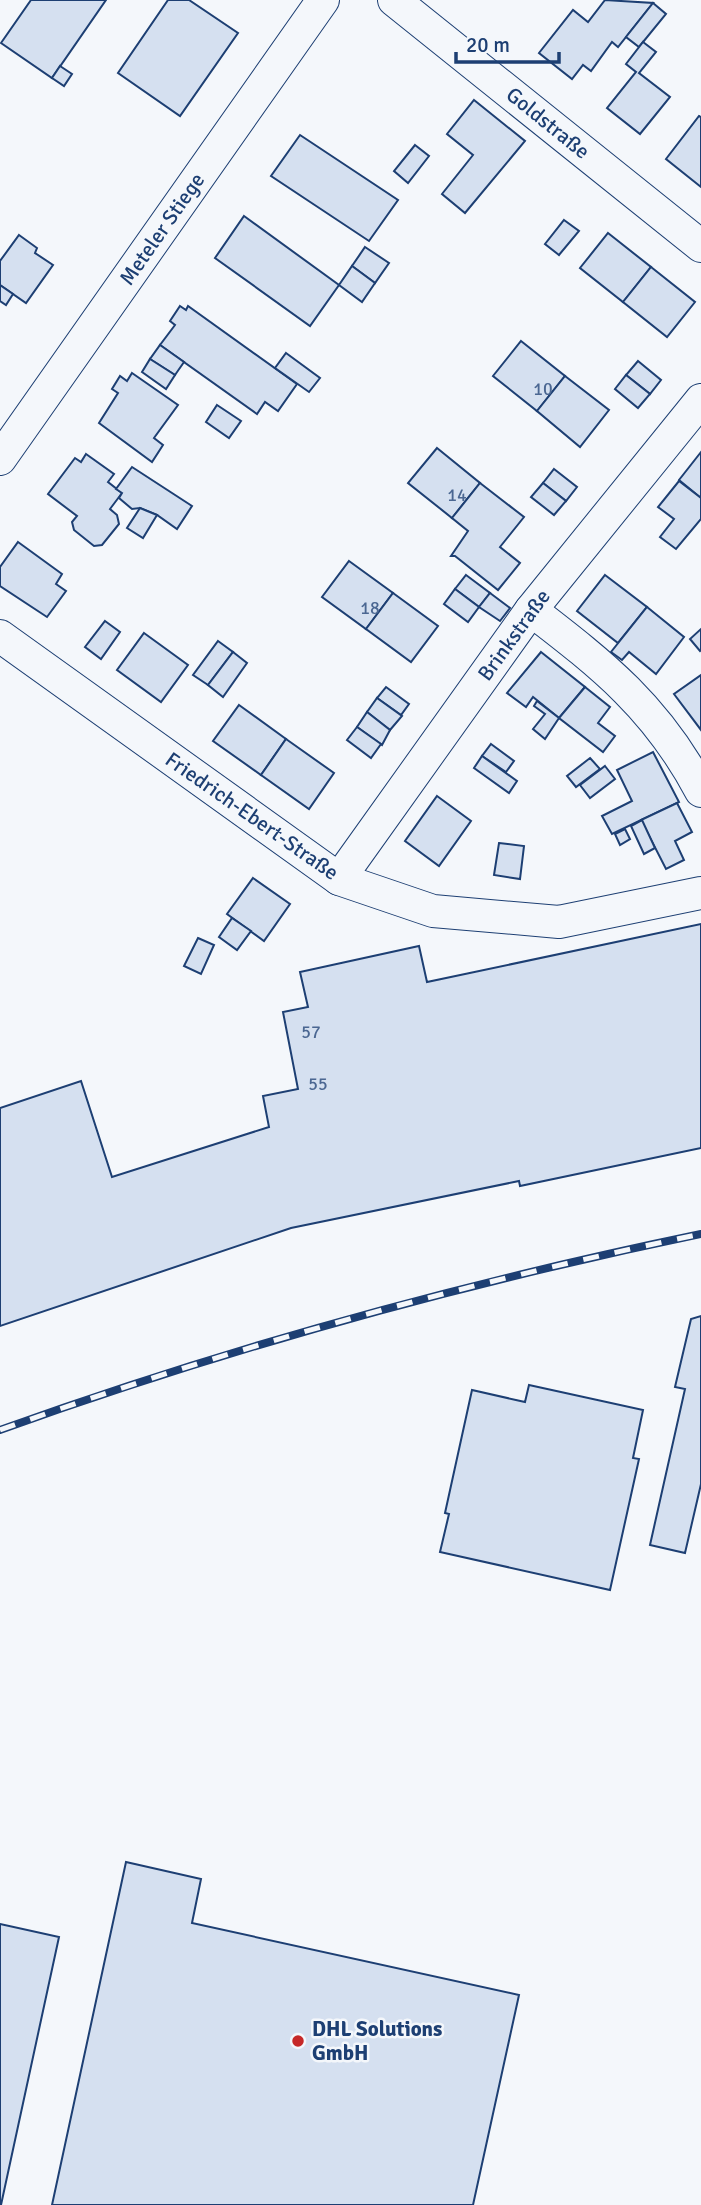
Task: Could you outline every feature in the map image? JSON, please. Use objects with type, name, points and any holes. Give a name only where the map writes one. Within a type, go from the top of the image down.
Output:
[{"type":"street","name":"Meteler Stiege","points":[[0,458],[323,0]]},
{"type":"street","name":"Goldstraße","points":[[394,0],[701,246]]},
{"type":"street","name":"Brinkstraße","points":[[339,879],[531,610],[701,400]]},
{"type":"street","points":[[531,610],[601,663],[643,705],[679,751],[701,791]]},
{"type":"street","name":"Friedrich-Ebert-Straße","points":[[0,636],[339,879],[433,911],[559,922],[701,893]]},
{"type":"building","points":[[31,0],[106,0],[52,78],[1,43]]},
{"type":"building","points":[[168,0],[189,0],[238,33],[180,116],[118,73]]},
{"type":"building","points":[[605,0],[653,3],[618,47],[612,42],[591,71],[583,65],[572,79],[539,53],[573,10],[588,22]]},
{"type":"building","points":[[653,3],[666,14],[639,47],[626,37]]},
{"type":"building","points":[[643,42],[656,52],[639,73],[670,97],[640,134],[607,108],[636,72],[626,64]]},
{"type":"building","points":[[60,66],[72,74],[64,86],[52,78]]},
{"type":"building","points":[[474,100],[525,141],[465,213],[442,194],[473,155],[447,134]]},
{"type":"building","points":[[699,116],[701,117],[701,187],[666,159]]},
{"type":"building","points":[[300,135],[398,200],[369,241],[271,176]]},
{"type":"building","points":[[415,145],[429,156],[408,183],[394,171]]},
{"type":"building","points":[[244,216],[339,285],[310,326],[215,258]]},
{"type":"building","points":[[564,220],[579,231],[559,255],[545,244]]},
{"type":"building","points":[[608,233],[651,267],[623,302],[580,268]]},
{"type":"building","points":[[19,235],[37,248],[35,253],[53,265],[26,303],[0,285],[0,261]]},
{"type":"building","points":[[365,247],[389,263],[375,283],[352,266]]},
{"type":"building","points":[[352,266],[375,283],[362,302],[339,285]]},
{"type":"building","points":[[651,267],[695,302],[667,337],[623,302]]},
{"type":"building","points":[[0,285],[13,294],[6,305],[0,301]]},
{"type":"building","points":[[180,306],[186,310],[188,306],[297,384],[278,411],[265,402],[257,414],[160,345],[175,325],[170,321]]},
{"type":"building","points":[[521,341],[565,376],[537,411],[493,376]]},
{"type":"building","points":[[160,345],[184,362],[175,375],[150,359]]},
{"type":"building","points":[[286,353],[320,378],[309,392],[275,368]]},
{"type":"building","points":[[150,359],[175,375],[166,389],[142,372]]},
{"type":"building","points":[[638,361],[661,380],[650,394],[626,375]]},
{"type":"building","points":[[132,373],[178,405],[154,438],[163,445],[152,462],[99,423],[118,393],[112,389],[120,376],[127,381]]},
{"type":"building","points":[[626,375],[650,394],[638,408],[615,389]]},
{"type":"building","points":[[565,376],[609,410],[580,447],[537,411]]},
{"type":"building","points":[[217,405],[241,421],[229,438],[206,422]]},
{"type":"building","points":[[437,448],[480,483],[452,518],[408,483]]},
{"type":"building","points":[[701,452],[701,498],[679,480]]},
{"type":"building","points":[[86,454],[114,474],[108,482],[122,493],[110,509],[117,515],[119,524],[102,545],[94,546],[74,530],[72,522],[77,516],[48,494],[75,458],[81,462]]},
{"type":"building","points":[[132,467],[192,506],[177,529],[157,515],[140,508],[132,509],[119,498],[122,493],[116,489]]},
{"type":"building","points":[[554,469],[577,487],[566,501],[543,483]]},
{"type":"building","points":[[679,481],[701,498],[701,519],[676,549],[660,537],[674,519],[658,507]]},
{"type":"building","points":[[480,483],[524,517],[500,547],[520,563],[498,590],[455,556],[451,556],[468,531],[452,518]]},
{"type":"building","points":[[543,483],[566,501],[554,515],[531,497]]},
{"type":"building","points":[[140,508],[157,515],[143,538],[127,528]]},
{"type":"building","points":[[18,542],[62,574],[56,584],[66,591],[47,617],[0,586],[0,567]]},
{"type":"building","points":[[349,561],[393,593],[366,629],[322,597]]},
{"type":"building","points":[[466,575],[490,593],[479,607],[455,589]]},
{"type":"building","points":[[605,575],[647,607],[618,643],[577,611]]},
{"type":"building","points":[[455,589],[479,607],[468,622],[444,604]]},
{"type":"building","points":[[393,593],[438,626],[411,662],[366,629]]},
{"type":"building","points":[[490,593],[510,608],[500,621],[479,607]]},
{"type":"building","points":[[647,607],[684,637],[656,674],[629,652],[622,660],[611,652]]},
{"type":"building","points":[[105,621],[120,632],[101,659],[85,647]]},
{"type":"building","points":[[701,629],[701,650],[700,651],[690,639]]},
{"type":"building","points":[[144,633],[188,665],[161,702],[117,670]]},
{"type":"building","points":[[218,641],[233,652],[208,685],[193,675]]},
{"type":"building","points":[[233,652],[247,663],[223,697],[208,685]]},
{"type":"building","points":[[541,652],[585,687],[559,718],[533,697],[526,707],[507,693]]},
{"type":"building","points":[[701,675],[701,730],[674,694]]},
{"type":"building","points":[[386,687],[409,704],[401,715],[377,698]]},
{"type":"building","points":[[585,687],[610,707],[598,723],[615,736],[603,752],[559,718]]},
{"type":"building","points":[[377,698],[402,716],[390,730],[367,712]]},
{"type":"building","points":[[537,701],[559,718],[545,739],[533,729],[545,714],[534,706]]},
{"type":"building","points":[[239,705],[286,739],[261,775],[213,741]]},
{"type":"building","points":[[367,712],[390,730],[382,745],[357,727]]},
{"type":"building","points":[[357,727],[381,744],[371,758],[347,740]]},
{"type":"building","points":[[286,739],[334,773],[309,809],[261,775]]},
{"type":"building","points":[[491,744],[514,761],[506,772],[482,756]]},
{"type":"building","points":[[653,752],[679,802],[612,834],[602,816],[632,801],[617,770]]},
{"type":"building","points":[[482,756],[517,781],[509,793],[474,768]]},
{"type":"building","points":[[590,758],[600,769],[576,787],[567,776]]},
{"type":"building","points":[[605,766],[615,779],[590,798],[580,785]]},
{"type":"building","points":[[437,796],[471,821],[439,866],[405,841]]},
{"type":"building","points":[[677,803],[692,832],[675,841],[684,860],[666,869],[641,820]]},
{"type":"building","points":[[642,820],[655,848],[644,854],[631,826]]},
{"type":"building","points":[[625,829],[630,839],[620,845],[615,834]]},
{"type":"building","points":[[499,843],[524,846],[520,879],[494,875]]},
{"type":"building","points":[[253,878],[290,904],[264,941],[227,914]]},
{"type":"building","points":[[232,918],[251,931],[237,950],[219,937]]},
{"type":"building","points":[[701,924],[701,1148],[520,1186],[519,1181],[291,1228],[0,1326],[0,1108],[81,1081],[112,1177],[269,1127],[263,1096],[298,1089],[283,1012],[308,1007],[300,972],[419,946],[427,982]]},
{"type":"building","points":[[198,938],[214,945],[201,974],[184,966]]},
{"type":"building","points":[[701,1316],[701,1484],[685,1553],[650,1545],[685,1389],[675,1387],[691,1319]]},
{"type":"building","points":[[529,1385],[643,1410],[633,1458],[639,1459],[610,1590],[440,1552],[449,1514],[445,1513],[472,1390],[525,1402]]},
{"type":"building","name":"DHL Solutions GmbH","points":[[126,1862],[201,1879],[192,1923],[519,1995],[473,2205],[52,2205]]},
{"type":"building","points":[[0,1924],[59,1937],[1,2205],[0,2205]]},
{"type":"railway","points":[[0,1430],[172,1372],[347,1320],[524,1274],[701,1234]]},
{"type":"place","name":"DHL Solutions GmbH","points":[[298,2041]]}]
